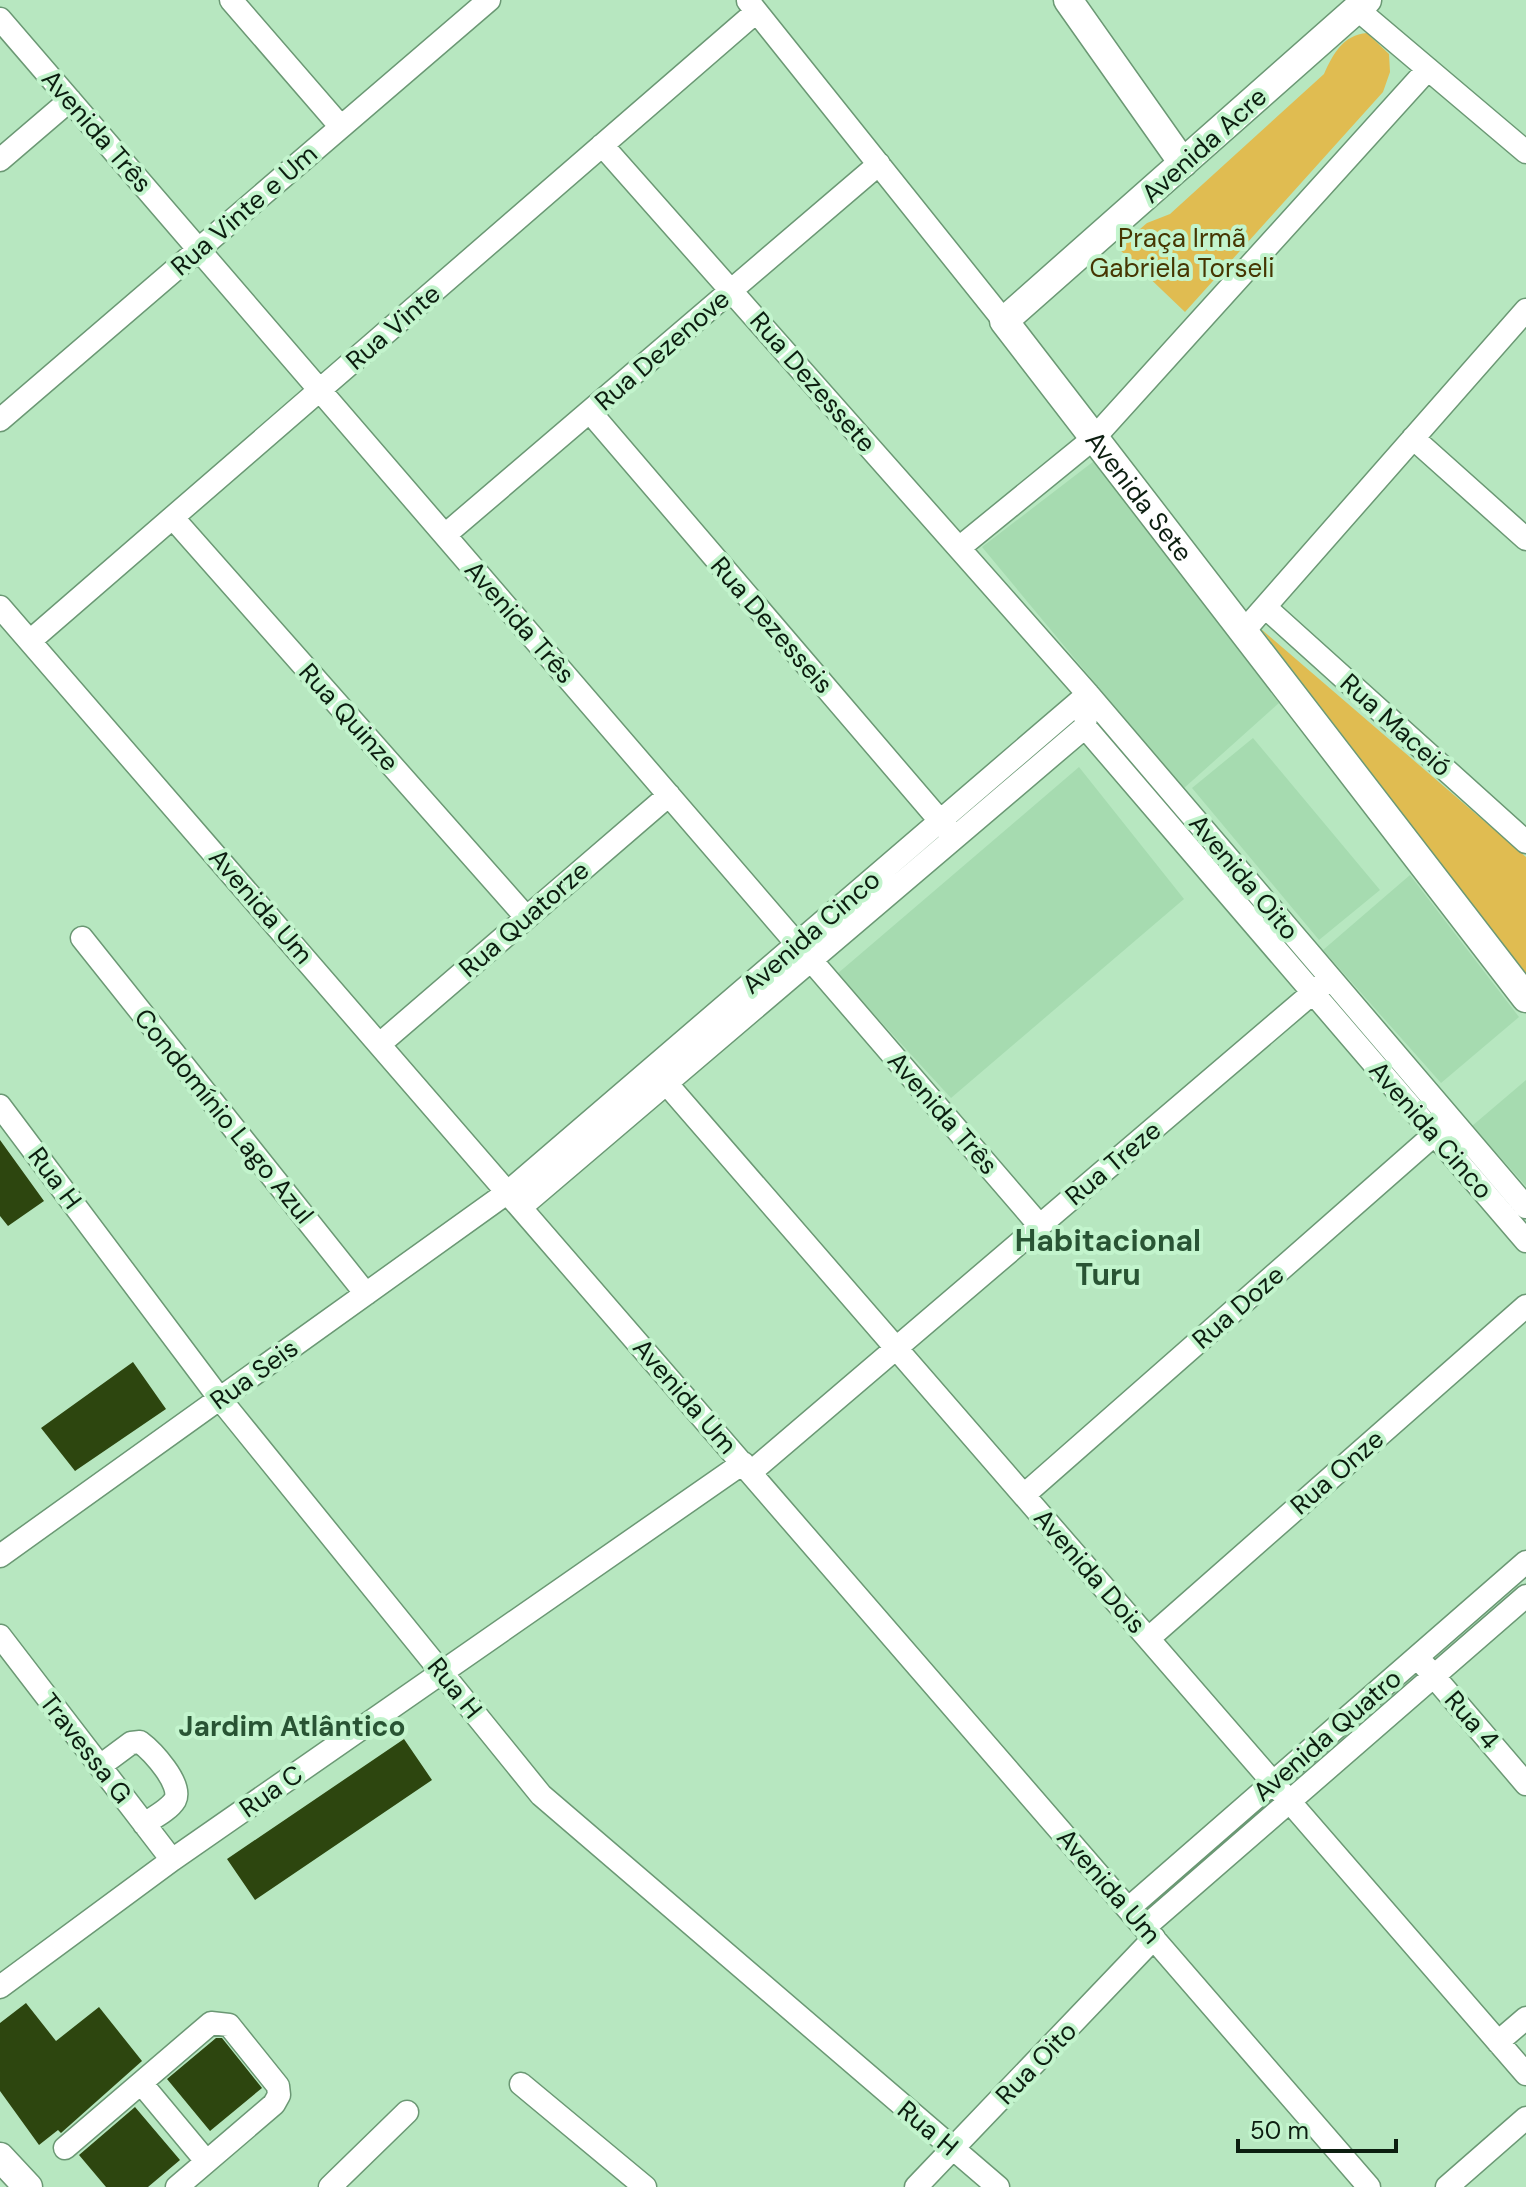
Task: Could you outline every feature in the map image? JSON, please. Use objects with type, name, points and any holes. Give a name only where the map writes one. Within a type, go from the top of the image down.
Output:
[{"type":"main road","points":[[1068,0],[1183,163]]},
{"type":"main road","name":"Avenida Acre","points":[[1004,321],[1362,4]]},
{"type":"main road","name":"Avenida Sete","points":[[1004,321],[1526,998]]},
{"type":"main road","points":[[0,2157],[28,2187]]},
{"type":"street","points":[[231,0],[341,127]]},
{"type":"street","name":"Rua Vinte e Um","points":[[0,420],[489,0]]},
{"type":"street","points":[[1362,4],[1428,69],[1526,152]]},
{"type":"street","name":"Rua Vinte","points":[[30,641],[602,145],[752,6]]},
{"type":"street","name":"Avenida Sete","points":[[752,6],[1004,321]]},
{"type":"street","name":"Avenida Três","points":[[0,19],[1040,1226]]},
{"type":"street","points":[[959,548],[1094,438],[1428,69]]},
{"type":"street","points":[[0,160],[70,100]]},
{"type":"street","name":"Rua Dezessete","points":[[602,145],[959,548]]},
{"type":"street","name":"Rua Dezenove","points":[[445,535],[879,164]]},
{"type":"street","points":[[1242,633],[1526,310]]},
{"type":"street","name":"Rua Dezesseis","points":[[590,412],[955,838]]},
{"type":"street","points":[[1413,438],[1526,539]]},
{"type":"street","name":"Rua Quinze","points":[[173,518],[526,917]]},
{"type":"street","name":"Avenida Oito","points":[[959,548],[1330,978],[1443,1127],[1526,1207]]},
{"type":"street","name":"Avenida Um","points":[[0,607],[381,1043],[1369,2187]]},
{"type":"street","name":"Rua Maceió","points":[[1265,607],[1526,842]]},
{"type":"street","points":[[1085,727],[1088,694]]},
{"type":"street","name":"Avenida Cinco","points":[[804,952],[940,820],[1088,694]]},
{"type":"street","name":"Avenida Cinco","points":[[514,1200],[804,952],[955,838],[1085,727],[1313,993],[1443,1127],[1526,1241]]},
{"type":"street","name":"Rua Quatorze","points":[[381,1043],[669,795]]},
{"type":"street","name":"Condomínio Lago Azul","points":[[82,938],[366,1294]]},
{"type":"street","name":"Rua Treze","points":[[747,1468],[897,1349],[1330,978]]},
{"type":"street","name":"Avenida Dois","points":[[660,1075],[1526,2074]]},
{"type":"street","name":"Rua H","points":[[0,1106],[220,1399],[555,1809],[998,2187]]},
{"type":"street","name":"Rua Doze","points":[[1024,1495],[1443,1127]]},
{"type":"street","name":"Rua Seis","points":[[0,1556],[366,1294],[514,1200]]},
{"type":"street","name":"Rua Onze","points":[[1149,1638],[1526,1306]]},
{"type":"street","name":"Rua C","points":[[0,1987],[172,1860],[442,1672],[747,1468]]},
{"type":"street","name":"Avenida Quatro","points":[[1129,1908],[1526,1562]]},
{"type":"street","name":"Avenida Quatro","points":[[1150,1933],[1290,1802],[1526,1596]]},
{"type":"street","name":"Travessa G","points":[[0,1636],[172,1860]]},
{"type":"street","name":"Rua 4","points":[[1416,1658],[1526,1784]]},
{"type":"street","points":[[100,1766],[131,1743],[140,1742],[148,1748],[175,1786],[177,1796],[173,1803],[144,1824]]},
{"type":"street","name":"Rua Oito","points":[[916,2187],[1150,1933]]},
{"type":"street","points":[[1498,2042],[1526,2018]]},
{"type":"street","points":[[65,2148],[211,2023],[229,2025],[278,2086],[279,2095],[177,2187]]},
{"type":"street","points":[[141,2083],[206,2161]]},
{"type":"street","points":[[521,2084],[645,2187]]},
{"type":"street","points":[[330,2187],[407,2112]]},
{"type":"street","points":[[1447,2187],[1526,2118]]},
{"type":"shaded area","points":[[1094,461],[1279,703],[1183,789],[982,547]]},
{"type":"shaded area","points":[[1253,738],[1380,890],[1319,940],[1192,788]]},
{"type":"shaded area","points":[[1079,767],[1184,899],[951,1098],[837,974]]},
{"type":"shaded area","points":[[1410,875],[1519,1017],[1441,1083],[1323,950]]},
{"type":"shaded area","points":[[1526,1080],[1526,1186],[1472,1126]]},
{"type":"green space","name":"Praça Irmã Gabriela Torseli","points":[[1367,33],[1389,54],[1390,72],[1383,92],[1185,312],[1118,248],[1147,223],[1170,214],[1324,74],[1345,42]]},
{"type":"green space","points":[[1261,629],[1526,857],[1526,974]]},
{"type":"building","points":[[0,1140],[44,1201],[8,1226],[0,1216]]},
{"type":"building","points":[[133,1362],[166,1409],[75,1471],[41,1428]]},
{"type":"building","points":[[404,1739],[432,1780],[255,1900],[227,1859]]},
{"type":"building","points":[[26,2003],[56,2041],[99,2007],[142,2061],[61,2133],[58,2130],[39,2145],[0,2091],[0,2023]]},
{"type":"building","points":[[216,2038],[222,2038],[262,2088],[210,2131],[167,2079]]},
{"type":"building","points":[[135,2107],[180,2160],[148,2187],[106,2187],[79,2155]]},
{"type":"district","name":"Habitacional Turu","points":[[1108,1257]]},
{"type":"district","name":"Jardim Atlântico","points":[[292,1726]]}]
